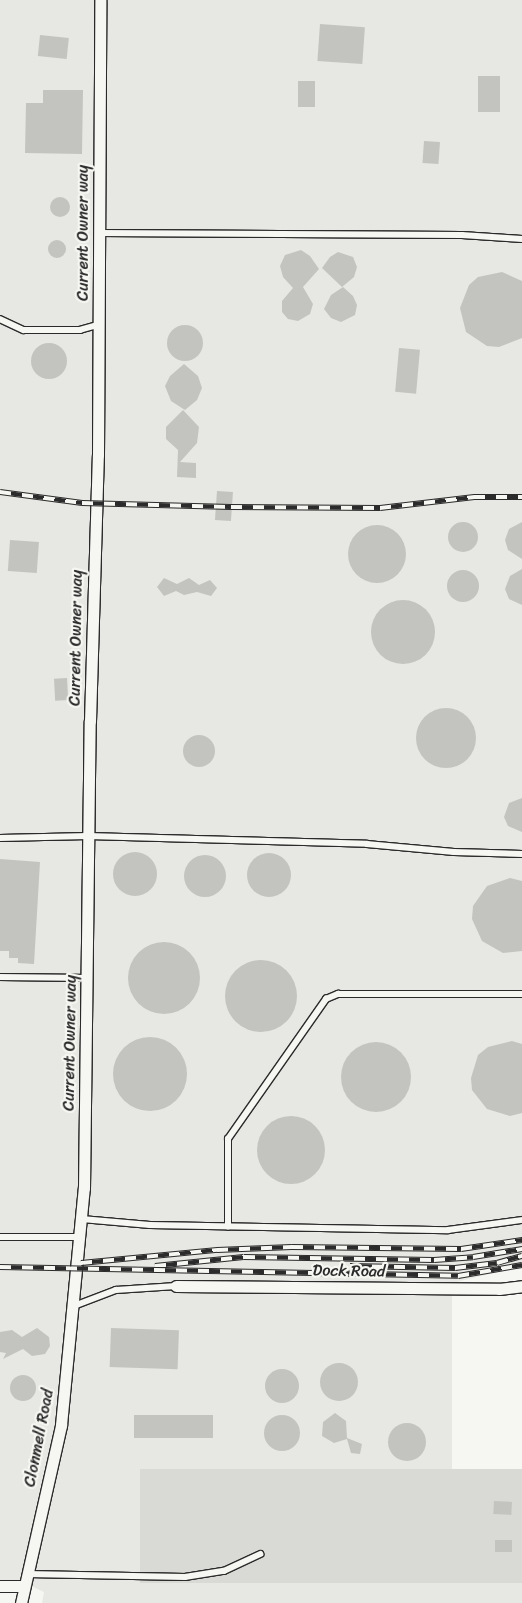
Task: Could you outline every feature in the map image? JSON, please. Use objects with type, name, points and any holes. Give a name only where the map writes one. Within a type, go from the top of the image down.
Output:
[{"type":"street","name":"Current Owner way","points":[[77,1277],[82,1219],[87,978],[98,325],[100,0]]},
{"type":"street","name":"Clonmell Road","points":[[20,1603],[61,1425],[77,1277]]},
{"type":"street","name":"Dock Road","points":[[176,1286],[499,1289],[522,1286]]},
{"type":"street","points":[[0,1586],[24,1586]]},
{"type":"lane","points":[[99,233],[462,235],[522,239]]},
{"type":"lane","points":[[0,319],[24,330],[80,330],[98,325]]},
{"type":"lane","points":[[0,838],[88,836],[367,844],[454,852],[522,854]]},
{"type":"lane","points":[[0,977],[87,978]]},
{"type":"lane","points":[[228,1227],[228,1139],[326,999],[338,994],[522,994]]},
{"type":"lane","points":[[82,1219],[150,1226],[448,1230],[522,1220]]},
{"type":"lane","points":[[0,1237],[80,1237]]},
{"type":"lane","points":[[74,1306],[116,1290],[176,1286]]},
{"type":"lane","points":[[27,1574],[185,1577],[224,1571],[260,1554]]},
{"type":"shaded area","points":[[0,0],[522,0],[522,1266],[452,1283],[452,1472],[140,1480],[140,1582],[522,1583],[522,1603],[42,1603],[44,1592],[31,1586],[0,1587]]},
{"type":"shaded area","points":[[140,1469],[522,1469],[522,1583],[140,1583]]},
{"type":"building","points":[[320,24],[365,27],[362,64],[317,61]]},
{"type":"building","points":[[40,35],[69,38],[67,59],[38,56]]},
{"type":"building","points":[[478,76],[500,76],[500,112],[478,112]]},
{"type":"building","points":[[298,81],[315,81],[315,107],[298,107]]},
{"type":"building","points":[[43,90],[83,90],[82,154],[25,153],[26,103],[43,103]]},
{"type":"building","points":[[424,141],[440,142],[438,164],[422,163]]},
{"type":"building","points":[[56,197],[64,197],[70,203],[70,211],[64,217],[56,217],[50,211],[50,203]]},
{"type":"building","points":[[57,240],[63,243],[66,249],[63,255],[57,258],[51,255],[48,249],[51,243]]},
{"type":"building","points":[[301,250],[310,256],[319,269],[303,287],[313,304],[310,314],[298,321],[288,319],[282,312],[282,301],[293,288],[283,277],[280,266],[285,255]]},
{"type":"building","points":[[338,252],[353,257],[357,267],[354,277],[342,287],[322,268],[330,257]]},
{"type":"building","points":[[502,272],[522,281],[522,338],[499,347],[487,346],[466,332],[460,308],[469,285],[478,277]]},
{"type":"building","points":[[343,287],[353,296],[357,305],[355,315],[341,322],[331,318],[324,309],[331,295]]},
{"type":"building","points":[[185,325],[192,326],[198,330],[202,336],[202,350],[198,356],[192,360],[185,361],[178,360],[172,356],[168,350],[167,343],[168,336],[172,330],[178,326]]},
{"type":"building","points":[[49,343],[56,344],[62,348],[66,354],[66,368],[62,374],[56,378],[49,379],[42,378],[36,374],[32,368],[31,361],[32,354],[36,348],[42,344]]},
{"type":"building","points":[[399,348],[420,350],[416,394],[395,392]]},
{"type":"building","points":[[184,364],[198,376],[202,388],[197,400],[185,410],[171,401],[165,386],[170,376]]},
{"type":"building","points":[[183,410],[199,427],[197,443],[180,462],[196,463],[196,478],[177,477],[178,450],[166,439],[166,427]]},
{"type":"building","points":[[217,491],[233,492],[231,521],[215,520]]},
{"type":"building","points":[[463,522],[473,527],[478,537],[473,547],[463,552],[453,547],[448,537],[453,527]]},
{"type":"building","points":[[522,522],[522,559],[508,550],[505,540],[509,529]]},
{"type":"building","points":[[371,525],[383,525],[398,533],[406,548],[406,560],[398,575],[383,583],[371,583],[356,575],[348,560],[348,548],[356,533]]},
{"type":"building","points":[[10,540],[39,542],[37,573],[8,571]]},
{"type":"building","points":[[522,569],[522,605],[509,599],[505,589],[510,576]]},
{"type":"building","points":[[463,570],[469,571],[474,575],[478,580],[478,592],[474,597],[469,601],[463,602],[457,601],[452,597],[448,592],[447,586],[448,580],[452,575],[457,571]]},
{"type":"building","points":[[164,578],[177,584],[189,578],[199,585],[210,580],[217,588],[211,596],[197,592],[184,595],[176,591],[164,596],[157,587]]},
{"type":"building","points":[[403,600],[421,606],[429,614],[435,632],[429,650],[421,658],[403,664],[385,658],[377,650],[371,632],[377,614],[385,606]]},
{"type":"building","points":[[67,678],[68,700],[55,701],[54,679]]},
{"type":"building","points":[[446,708],[458,710],[471,721],[476,738],[474,750],[463,763],[446,768],[434,766],[421,755],[416,738],[418,726],[429,713]]},
{"type":"building","points":[[199,735],[211,739],[215,751],[211,763],[199,767],[187,763],[183,751],[187,739]]},
{"type":"building","points":[[522,798],[522,832],[508,826],[504,817],[509,803]]},
{"type":"building","points":[[135,852],[147,856],[153,862],[157,874],[153,886],[147,892],[135,896],[123,892],[117,886],[113,874],[117,862],[123,856]]},
{"type":"building","points":[[273,853],[285,859],[290,867],[290,883],[285,891],[277,896],[265,897],[253,891],[248,883],[247,871],[253,859],[261,854]]},
{"type":"building","points":[[209,855],[217,858],[223,864],[226,876],[223,888],[217,894],[201,897],[193,894],[187,888],[184,872],[187,864],[193,858]]},
{"type":"building","points":[[0,859],[40,862],[34,964],[18,963],[18,958],[9,958],[9,951],[0,951]]},
{"type":"building","points":[[510,878],[522,881],[522,951],[503,953],[482,941],[472,919],[473,906],[487,886]]},
{"type":"building","points":[[164,942],[184,948],[194,958],[200,978],[194,998],[184,1008],[164,1014],[144,1008],[134,998],[128,978],[134,958],[144,948]]},
{"type":"building","points":[[261,960],[281,966],[291,976],[297,996],[291,1016],[281,1026],[261,1032],[241,1026],[231,1016],[225,996],[231,976],[241,966]]},
{"type":"building","points":[[143,1037],[157,1037],[171,1043],[181,1053],[187,1067],[187,1081],[181,1095],[171,1105],[157,1111],[143,1111],[129,1105],[119,1095],[113,1081],[113,1067],[119,1053],[129,1043]]},
{"type":"building","points":[[512,1041],[522,1044],[522,1113],[510,1116],[487,1109],[472,1090],[471,1078],[478,1055],[488,1047]]},
{"type":"building","points":[[376,1042],[389,1045],[401,1052],[408,1064],[411,1077],[408,1090],[401,1102],[389,1109],[376,1112],[363,1109],[351,1102],[344,1090],[341,1077],[344,1064],[351,1052],[363,1045]]},
{"type":"building","points":[[291,1116],[304,1119],[315,1126],[322,1137],[325,1150],[322,1163],[315,1174],[304,1181],[291,1184],[278,1181],[267,1174],[260,1163],[257,1150],[260,1137],[267,1126],[278,1119]]},
{"type":"building","points":[[37,1328],[49,1337],[50,1346],[45,1354],[32,1356],[23,1349],[3,1359],[6,1353],[0,1352],[0,1332],[12,1330],[22,1337]]},
{"type":"building","points":[[111,1328],[179,1330],[178,1369],[110,1367]]},
{"type":"building","points":[[339,1363],[353,1368],[358,1382],[353,1396],[339,1401],[325,1396],[320,1382],[325,1368]]},
{"type":"building","points":[[282,1369],[289,1370],[294,1374],[298,1379],[298,1393],[294,1398],[289,1402],[282,1403],[275,1402],[270,1398],[266,1393],[265,1386],[266,1379],[270,1374],[275,1370]]},
{"type":"building","points":[[23,1375],[32,1379],[36,1388],[32,1397],[23,1401],[14,1397],[10,1388],[14,1379]]},
{"type":"building","points":[[335,1413],[346,1421],[347,1438],[362,1444],[360,1454],[351,1453],[347,1439],[334,1443],[322,1436],[323,1422]]},
{"type":"building","points":[[134,1415],[213,1415],[213,1438],[134,1438]]},
{"type":"building","points":[[282,1415],[289,1416],[295,1420],[299,1426],[299,1440],[295,1446],[289,1450],[282,1451],[275,1450],[269,1446],[265,1440],[264,1433],[265,1426],[269,1420],[275,1416]]},
{"type":"building","points":[[407,1423],[420,1429],[426,1442],[420,1455],[407,1461],[394,1455],[388,1442],[394,1429]]},
{"type":"building","points":[[494,1501],[512,1502],[511,1515],[493,1514]]},
{"type":"building","points":[[495,1540],[512,1540],[512,1552],[495,1552]]},
{"type":"railway","points":[[0,492],[82,503],[231,507],[380,508],[474,497],[522,497]]},
{"type":"railway","points":[[81,1263],[217,1250],[292,1247],[461,1249],[522,1240]]},
{"type":"railway","points":[[155,1266],[244,1257],[434,1260],[473,1257],[522,1249]]},
{"type":"railway","points":[[350,1266],[455,1268],[497,1263],[522,1256]]},
{"type":"railway","points":[[0,1267],[458,1276],[522,1265]]}]
